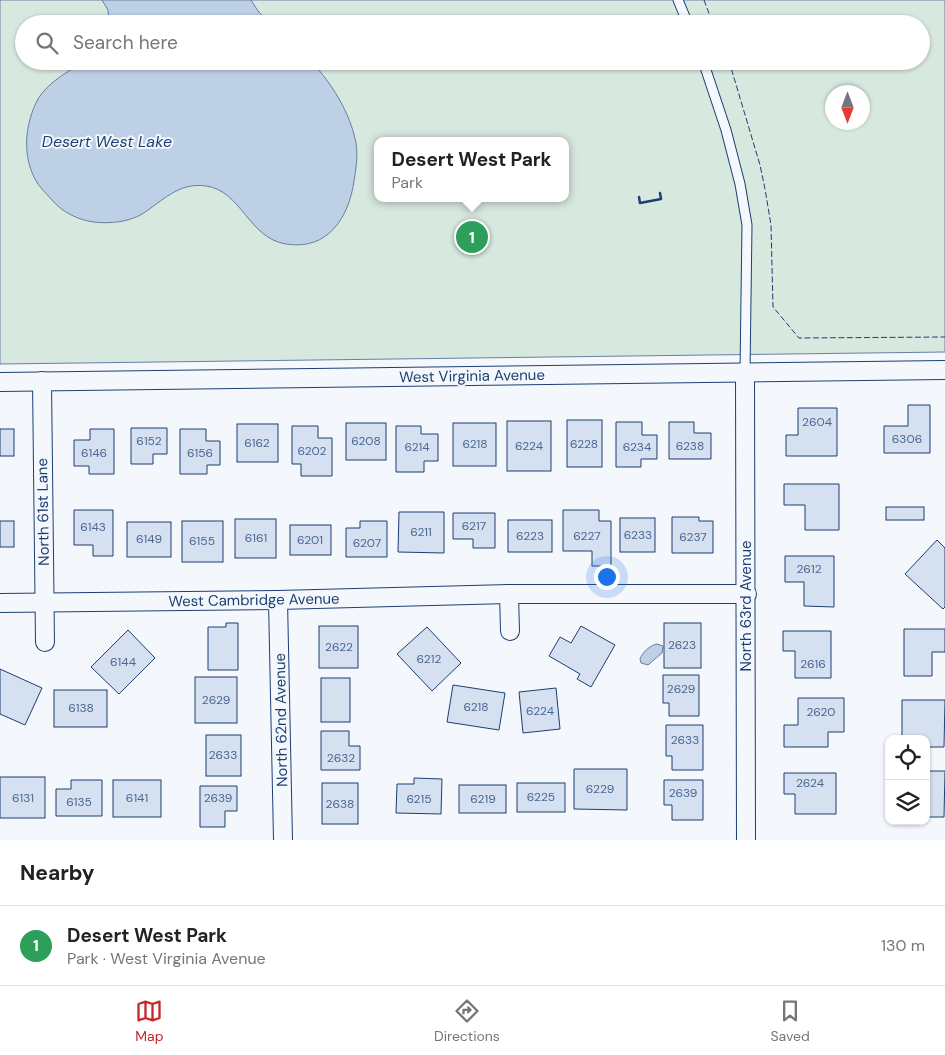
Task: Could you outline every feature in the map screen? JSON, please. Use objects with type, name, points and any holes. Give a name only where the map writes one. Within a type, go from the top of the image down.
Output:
[{"type":"street","name":"West Virginia Avenue","points":[[0,382],[945,370]]},
{"type":"street","name":"North 63rd Avenue","points":[[745,372],[746,840]]},
{"type":"street","name":"North 61st Lane","points":[[42,381],[45,642]]},
{"type":"street","name":"West Cambridge Avenue","points":[[0,603],[278,600],[509,594],[746,594]]},
{"type":"street","points":[[509,594],[510,631]]},
{"type":"street","name":"North 62nd Avenue","points":[[278,600],[283,840]]},
{"type":"lane","points":[[678,0],[684,15]]},
{"type":"lane","points":[[706,70],[740,184],[747,226],[745,372]]},
{"type":"shaded area","points":[[0,0],[945,0],[945,352],[0,364]]},
{"type":"water","points":[[102,0],[251,0],[262,15],[108,15],[108,10]]},
{"type":"water","name":"Desert West Lake","points":[[70,70],[318,70],[345,109],[356,143],[356,167],[347,207],[334,229],[325,237],[301,245],[286,244],[273,240],[253,224],[228,196],[206,186],[187,187],[179,190],[137,217],[125,221],[106,223],[88,221],[76,217],[65,212],[41,187],[35,179],[28,160],[27,139],[30,118],[42,93],[59,77]]},
{"type":"water","points":[[657,644],[663,646],[662,653],[648,665],[641,663],[640,659],[644,652]]},
{"type":"building","points":[[908,405],[930,405],[930,453],[884,453],[884,426],[908,426]]},
{"type":"building","points":[[798,408],[837,408],[837,456],[786,456],[786,435],[798,435]]},
{"type":"building","points":[[567,420],[602,420],[602,467],[567,467]]},
{"type":"building","points":[[507,421],[551,421],[551,471],[507,471]]},
{"type":"building","points":[[616,422],[642,422],[642,435],[657,435],[657,459],[641,459],[641,467],[616,467]]},
{"type":"building","points":[[669,422],[694,422],[694,433],[711,433],[711,459],[669,459]]},
{"type":"building","points":[[346,423],[386,423],[386,460],[346,460]]},
{"type":"building","points":[[453,423],[496,423],[496,466],[453,466]]},
{"type":"building","points":[[237,424],[278,424],[278,462],[237,462]]},
{"type":"building","points":[[292,426],[318,426],[318,438],[332,438],[332,476],[301,476],[301,464],[292,464]]},
{"type":"building","points":[[396,426],[421,426],[421,434],[438,434],[438,461],[424,461],[424,472],[396,472]]},
{"type":"building","points":[[131,428],[167,428],[167,454],[153,454],[153,464],[131,464]]},
{"type":"building","points":[[0,429],[14,429],[14,456],[0,456]]},
{"type":"building","points":[[90,429],[114,429],[114,474],[89,474],[89,466],[74,466],[74,440],[90,440]]},
{"type":"building","points":[[180,429],[206,429],[206,441],[220,441],[220,465],[207,465],[207,474],[180,474]]},
{"type":"building","points":[[784,484],[839,484],[839,530],[805,530],[805,505],[784,505]]},
{"type":"building","points":[[886,507],[924,507],[924,520],[886,520]]},
{"type":"building","points":[[74,510],[113,510],[113,556],[93,556],[93,545],[74,545]]},
{"type":"building","points":[[563,510],[599,510],[599,521],[611,521],[611,566],[592,566],[592,551],[563,551]]},
{"type":"building","points":[[399,512],[444,512],[444,553],[398,552]]},
{"type":"building","points":[[453,513],[495,513],[495,548],[473,548],[473,539],[453,539]]},
{"type":"building","points":[[672,517],[699,517],[699,521],[713,521],[713,553],[672,553]]},
{"type":"building","points":[[620,518],[655,518],[655,552],[620,552]]},
{"type":"building","points":[[235,519],[276,519],[276,558],[235,558]]},
{"type":"building","points":[[508,520],[552,520],[552,552],[508,552]]},
{"type":"building","points":[[0,521],[14,521],[14,547],[0,547]]},
{"type":"building","points":[[182,521],[223,521],[223,562],[182,562]]},
{"type":"building","points":[[360,521],[387,521],[387,557],[346,557],[346,528],[360,528]]},
{"type":"building","points":[[127,522],[171,522],[171,557],[127,557]]},
{"type":"building","points":[[290,525],[331,525],[331,555],[290,555]]},
{"type":"building","points":[[937,540],[945,548],[945,607],[943,609],[905,574]]},
{"type":"building","points":[[785,556],[834,556],[834,607],[804,606],[804,582],[785,582]]},
{"type":"building","points":[[226,623],[238,623],[238,670],[208,670],[208,627],[226,627]]},
{"type":"building","points":[[664,623],[701,623],[701,668],[664,668]]},
{"type":"building","points":[[319,626],[358,626],[358,668],[319,668]]},
{"type":"building","points":[[581,626],[615,645],[591,687],[577,679],[580,674],[549,656],[560,637],[571,643]]},
{"type":"building","points":[[427,627],[461,663],[432,691],[397,654]]},
{"type":"building","points":[[904,629],[945,629],[945,652],[932,652],[932,676],[904,676]]},
{"type":"building","points":[[128,630],[155,658],[119,694],[91,667]]},
{"type":"building","points":[[783,631],[831,631],[831,678],[795,678],[795,651],[783,651]]},
{"type":"building","points":[[0,669],[42,688],[25,725],[0,714]]},
{"type":"building","points":[[663,675],[699,675],[699,716],[669,716],[669,703],[663,703]]},
{"type":"building","points":[[195,677],[237,677],[237,723],[195,723]]},
{"type":"building","points":[[321,678],[350,678],[350,722],[321,722]]},
{"type":"building","points":[[453,685],[505,693],[499,730],[447,722]]},
{"type":"building","points":[[556,688],[560,729],[523,733],[519,692]]},
{"type":"building","points":[[54,690],[107,690],[107,727],[54,727]]},
{"type":"building","points":[[798,698],[844,698],[844,732],[828,732],[828,747],[784,747],[784,725],[798,725]]},
{"type":"building","points":[[902,700],[945,700],[944,747],[930,747],[930,735],[902,735]]},
{"type":"building","points":[[666,725],[703,725],[703,770],[672,770],[672,756],[666,756]]},
{"type":"building","points":[[321,731],[349,731],[349,746],[360,746],[360,770],[321,770]]},
{"type":"building","points":[[206,735],[241,735],[241,776],[206,776]]},
{"type":"building","points":[[574,769],[627,769],[627,810],[574,809]]},
{"type":"building","points":[[930,771],[945,771],[944,817],[930,817]]},
{"type":"building","points":[[784,773],[836,773],[836,814],[795,814],[795,794],[784,794]]},
{"type":"building","points":[[0,777],[45,777],[45,818],[0,818]]},
{"type":"building","points":[[414,778],[442,779],[441,814],[396,813],[397,784],[414,784]]},
{"type":"building","points":[[71,780],[102,780],[102,816],[56,816],[56,789],[71,789]]},
{"type":"building","points":[[113,780],[161,780],[161,817],[113,817]]},
{"type":"building","points":[[664,780],[703,780],[703,820],[672,820],[672,805],[664,805]]},
{"type":"building","points":[[322,783],[358,783],[358,824],[322,824]]},
{"type":"building","points":[[517,783],[565,783],[565,812],[517,812]]},
{"type":"building","points":[[459,785],[506,785],[506,813],[459,813]]},
{"type":"building","points":[[200,786],[237,786],[237,811],[225,811],[225,827],[200,827]]},
{"type":"fence","points":[[704,0],[710,15]]},
{"type":"fence","points":[[732,70],[760,165],[765,189],[771,225],[773,307],[799,338],[945,337]]},
{"type":"wall","points":[[639,197],[640,203],[661,199],[660,193]]},
{"type":"place","name":"Desert West Park","points":[[472,237]]}]
